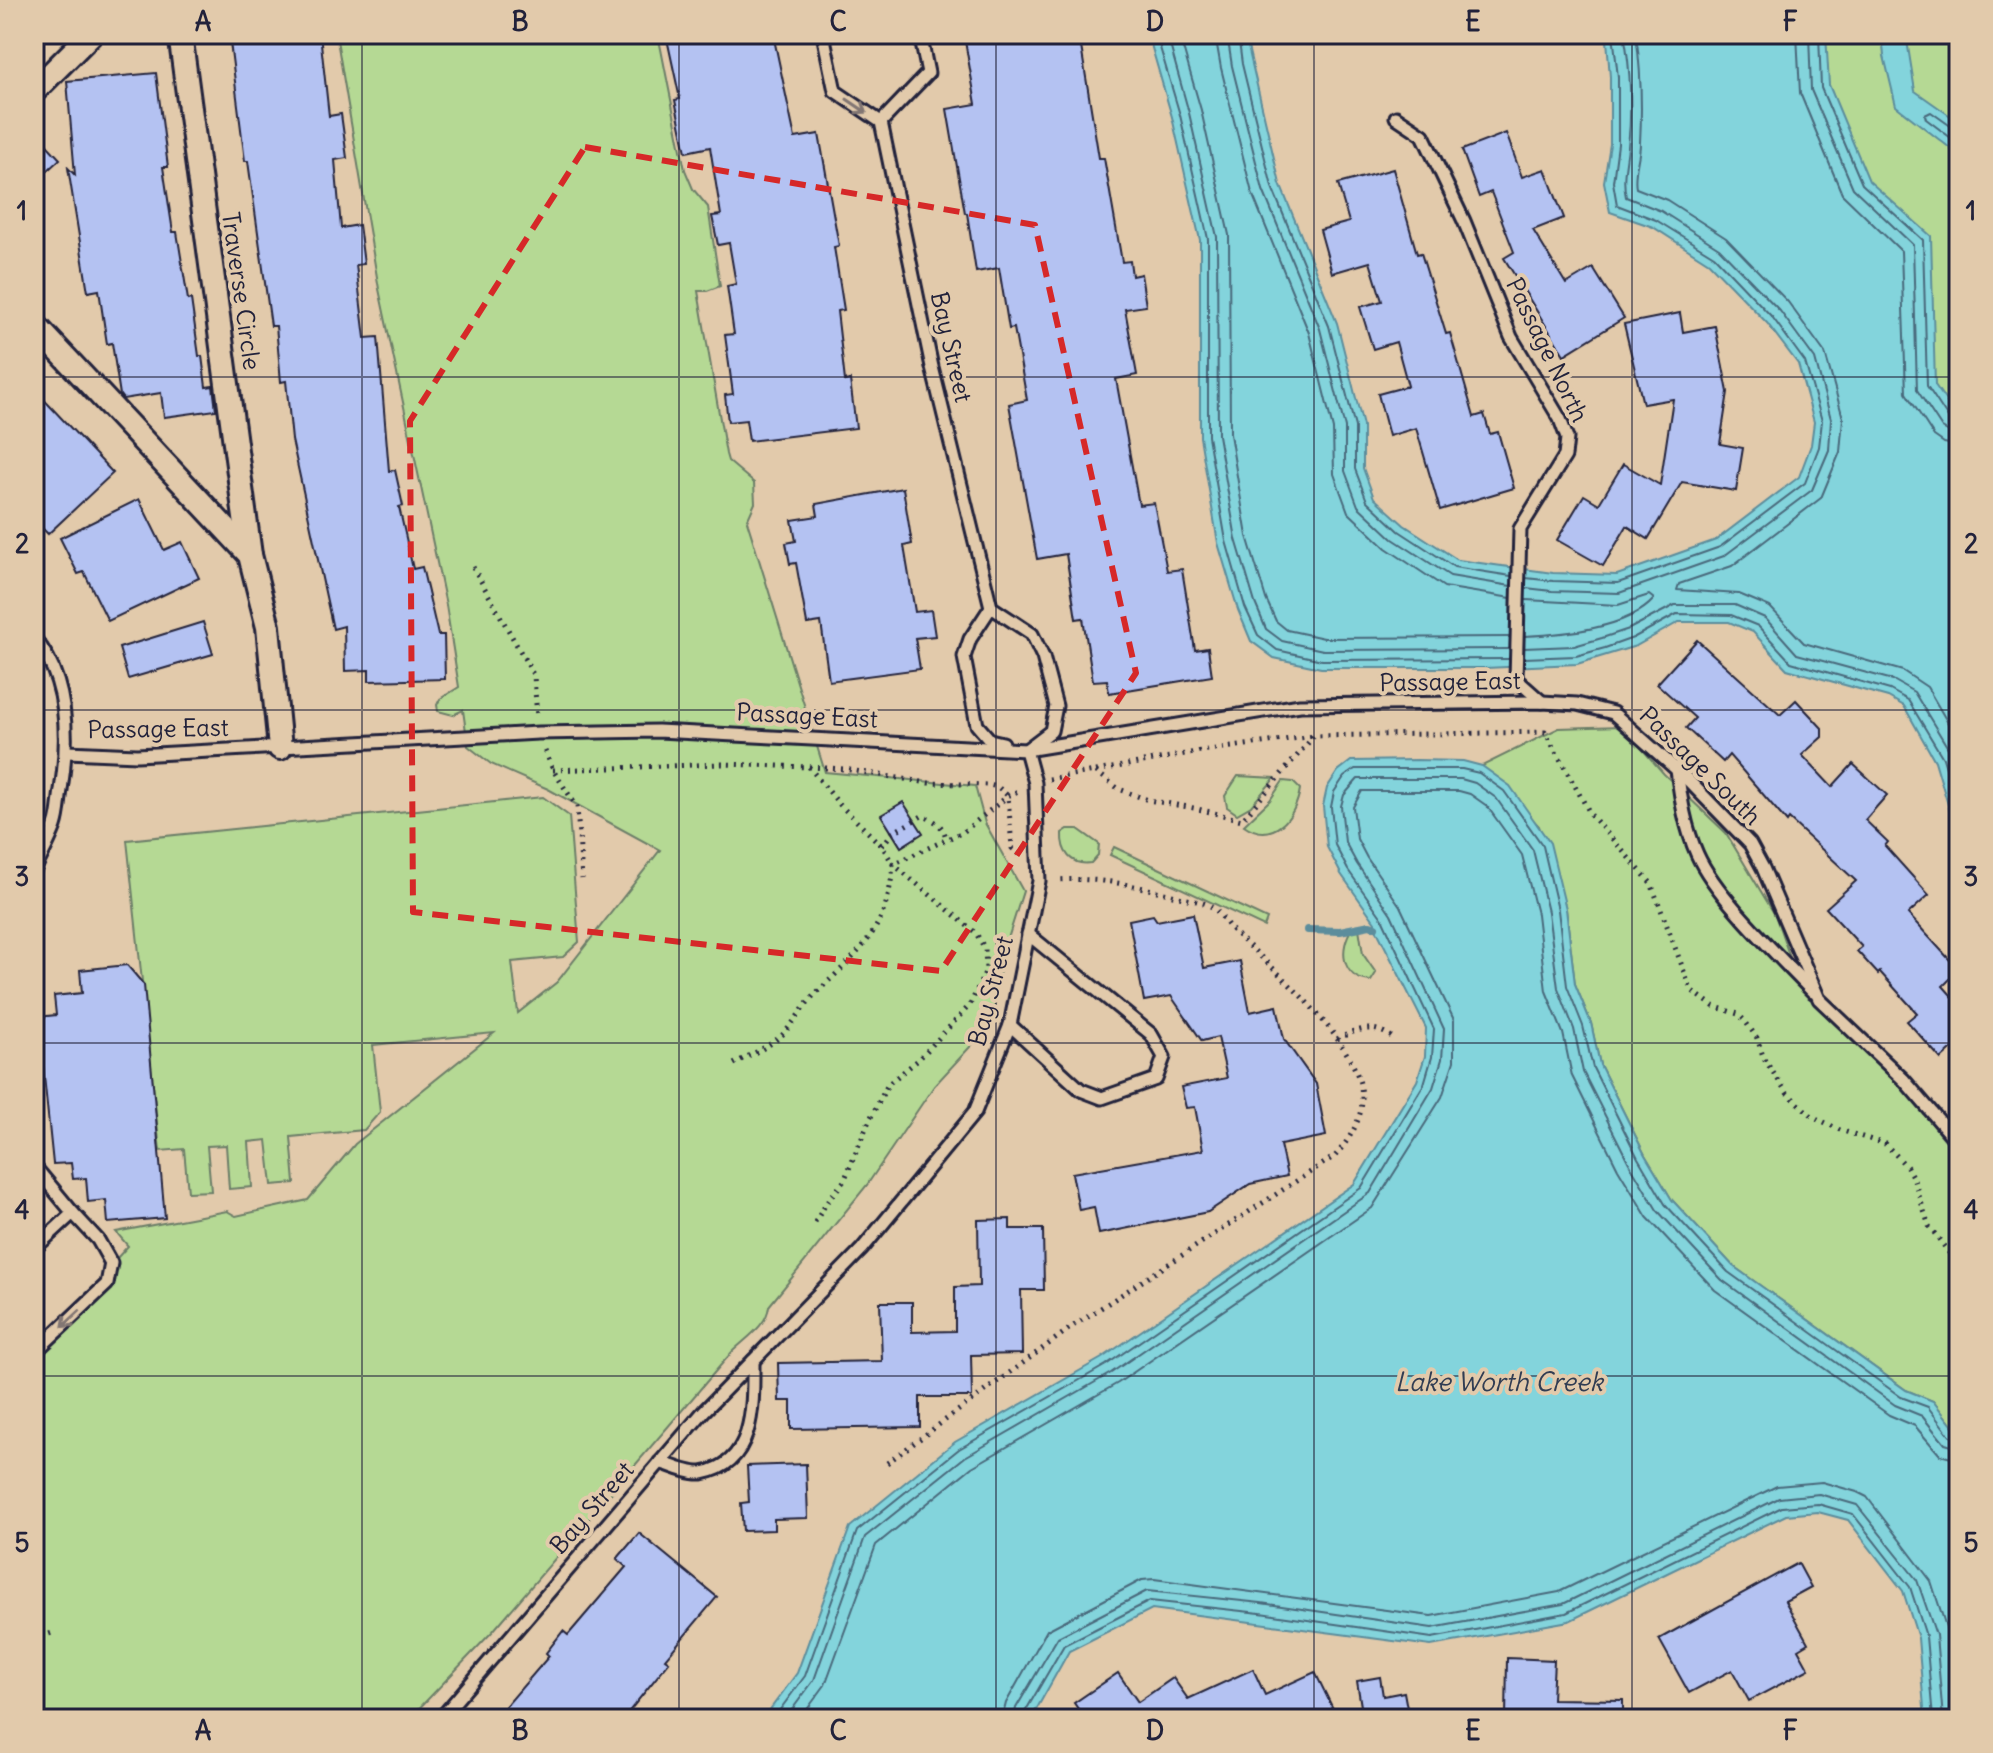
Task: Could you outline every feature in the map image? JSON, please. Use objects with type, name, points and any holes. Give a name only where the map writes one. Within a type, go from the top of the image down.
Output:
[{"type":"street","points":[[34,91],[91,34]]},
{"type":"street","name":"Traverse Circle","points":[[180,34],[250,555],[268,627],[280,748]]},
{"type":"street","name":"Traverse Circle","points":[[34,324],[250,555]]},
{"type":"lane","points":[[823,34],[835,91],[881,122],[928,73],[920,34]]},
{"type":"lane","name":"Passage North","points":[[1396,117],[1423,135],[1464,221],[1511,337],[1560,419],[1567,438],[1565,456],[1520,529],[1516,679],[1542,702]]},
{"type":"lane","name":"Bay Street","points":[[881,122],[932,367],[991,607]]},
{"type":"lane","points":[[991,607],[1032,634],[1043,657],[1056,706],[1051,731],[1026,750],[990,740],[977,725],[964,657],[970,639],[991,607]]},
{"type":"lane","points":[[34,638],[55,674],[63,706],[67,752],[56,824],[34,871]]},
{"type":"lane","name":"Passage East","points":[[67,752],[137,755],[538,733],[658,731],[1026,750],[1300,705],[1542,702]]},
{"type":"lane","name":"Passage South","points":[[1542,702],[1577,704],[1613,713],[1677,770],[1757,855],[1819,999],[1904,1080],[1959,1144]]},
{"type":"lane","name":"Bay Street","points":[[440,1719],[660,1462],[862,1249],[975,1112],[1010,1025],[1039,881],[1035,783],[1026,750]]},
{"type":"lane","points":[[1677,770],[1685,823],[1699,858],[1727,898],[1819,999]]},
{"type":"lane","points":[[1010,1025],[1081,1090],[1102,1098],[1156,1079],[1164,1057],[1151,1034],[1028,934]]},
{"type":"lane","points":[[34,1166],[98,1240],[111,1263],[107,1284],[34,1353]]},
{"type":"lane","points":[[34,1249],[73,1213]]},
{"type":"lane","points":[[660,1462],[700,1473],[729,1463],[742,1448],[750,1419],[753,1361]]},
{"type":"path","points":[[893,864],[963,832],[1008,796],[1035,783],[1060,776],[1201,751],[1314,736],[1545,732],[1591,815],[1651,883],[1691,990],[1713,1006],[1738,1014],[1745,1021],[1757,1038],[1764,1059],[1787,1093],[1812,1116],[1840,1130],[1885,1144],[1895,1154],[1914,1180],[1929,1226],[1959,1266]]},
{"type":"path","points":[[1095,771],[1119,789],[1148,800],[1242,820],[1314,736]]},
{"type":"path","points":[[553,770],[722,764],[844,769],[928,783],[989,785],[998,787],[1008,796],[1012,848],[1028,860],[1038,859]]},
{"type":"path","points":[[809,767],[840,805],[882,846],[893,864],[976,933],[985,949],[986,970],[970,1005],[918,1060],[888,1084],[844,1181],[815,1222]]},
{"type":"path","points":[[882,846],[892,833],[922,816],[933,819],[946,840]]},
{"type":"path","points":[[734,1064],[780,1037],[817,993],[844,970],[868,941],[887,905],[893,864]]},
{"type":"path","points":[[887,1463],[1073,1326],[1335,1156],[1349,1140],[1360,1114],[1360,1081],[1337,1039],[1278,972],[1211,906],[1103,879],[1039,881]]},
{"type":"path","points":[[1337,1039],[1368,1028],[1380,1029],[1393,1038]]},
{"type":"path","points":[[34,1639],[52,1633]]},
{"type":"highlighted area","points":[[585,147],[1035,225],[1136,673],[941,971],[413,912],[410,421]]},
{"type":"green space","points":[[336,34],[658,34],[685,170],[693,189],[708,207],[720,286],[698,291],[726,454],[728,461],[754,483],[755,503],[747,521],[825,772],[975,786],[985,823],[1023,891],[1001,961],[992,1023],[934,1086],[867,1185],[769,1306],[760,1326],[732,1352],[493,1631],[409,1719],[34,1719],[34,1347],[113,1287],[117,1258],[128,1246],[116,1232],[227,1211],[236,1216],[308,1200],[355,1144],[494,1033],[373,1045],[380,1112],[364,1130],[291,1137],[295,1183],[272,1185],[267,1140],[249,1142],[252,1187],[229,1189],[226,1145],[207,1146],[211,1191],[188,1192],[184,1149],[160,1151],[127,840],[543,797],[569,816],[579,942],[563,957],[512,962],[518,1013],[557,982],[660,850],[548,789],[491,764],[468,746],[463,710],[453,715],[438,711],[440,699],[459,687],[446,605],[379,289]]},
{"type":"green space","points":[[1801,34],[1959,34],[1959,460]]},
{"type":"green space","points":[[1622,726],[1664,774],[1726,833],[1775,915],[1794,969],[1818,1003],[1899,1083],[1959,1157],[1959,1434],[1933,1401],[1906,1390],[1733,1266],[1672,1200],[1645,1155],[1600,1065],[1591,1023],[1575,984],[1566,909],[1539,826],[1482,766],[1559,728]]},
{"type":"green space","points":[[1238,776],[1275,778],[1251,806],[1237,814],[1227,807],[1225,796]]},
{"type":"green space","points":[[1283,781],[1293,782],[1300,789],[1294,810],[1288,818],[1273,830],[1264,832],[1244,825],[1270,800]]},
{"type":"green space","points":[[1068,829],[1078,829],[1099,844],[1098,855],[1091,863],[1073,860],[1065,852],[1062,833]]},
{"type":"green space","points":[[1114,847],[1267,919],[1264,927],[1110,855]]},
{"type":"green space","points":[[1353,927],[1359,928],[1363,954],[1376,973],[1371,981],[1353,975],[1345,961],[1345,944]]},
{"type":"water","points":[[1148,34],[1245,34],[1280,184],[1337,323],[1363,426],[1363,468],[1374,498],[1404,525],[1458,560],[1553,573],[1617,575],[1716,540],[1799,477],[1811,445],[1814,422],[1798,364],[1767,323],[1709,263],[1653,227],[1610,212],[1604,182],[1610,144],[1610,77],[1607,40],[1602,34],[1826,34],[1829,85],[1869,181],[1931,236],[1935,385],[1959,420],[1959,842],[1935,761],[1904,706],[1888,697],[1787,669],[1753,632],[1729,622],[1679,622],[1636,646],[1577,664],[1485,668],[1321,668],[1274,658],[1251,641],[1238,610],[1218,543],[1200,437],[1200,240],[1172,117]]},
{"type":"water","points":[[1882,34],[1906,34],[1915,91],[1959,122],[1959,155],[1896,106]]},
{"type":"water","name":"Lake Worth Creek","points":[[1351,761],[1463,761],[1482,766],[1510,786],[1550,843],[1566,909],[1575,984],[1591,1023],[1600,1065],[1645,1155],[1672,1200],[1733,1266],[1906,1390],[1933,1401],[1959,1434],[1959,1719],[1925,1719],[1918,1638],[1903,1591],[1848,1520],[1818,1512],[1786,1515],[1569,1621],[1431,1646],[1152,1609],[1069,1651],[1031,1719],[763,1719],[797,1673],[850,1527],[955,1442],[1102,1358],[1354,1184],[1417,1081],[1425,1056],[1426,1028],[1375,922],[1341,874],[1327,847],[1323,806],[1327,788],[1338,771]]},
{"type":"building","points":[[229,34],[320,34],[329,116],[341,114],[347,158],[335,160],[341,228],[359,225],[364,264],[356,265],[365,338],[378,337],[389,471],[395,470],[403,506],[399,507],[413,569],[422,567],[438,635],[444,635],[445,679],[369,681],[369,670],[345,671],[344,626],[333,629],[292,440],[286,381],[281,382],[276,326],[271,326]]},
{"type":"building","points":[[666,34],[773,34],[795,138],[819,134],[839,246],[834,247],[844,310],[837,311],[845,381],[850,380],[856,428],[749,441],[746,420],[728,422],[725,395],[733,394],[725,335],[734,334],[727,286],[736,284],[729,243],[718,245],[712,216],[721,215],[710,147],[686,152],[675,100],[680,99]]},
{"type":"building","points":[[1008,34],[1079,34],[1099,158],[1104,158],[1122,262],[1130,261],[1132,276],[1141,274],[1146,306],[1125,309],[1137,375],[1116,379],[1139,505],[1154,503],[1167,571],[1182,569],[1195,650],[1208,648],[1212,676],[1109,693],[1107,680],[1093,681],[1083,618],[1076,619],[1066,554],[1037,559],[1009,404],[1027,400],[1014,328],[1009,329],[999,268],[976,272],[947,109],[976,104],[965,41]]},
{"type":"building","points":[[156,73],[168,167],[163,167],[173,232],[177,232],[206,387],[213,386],[216,410],[164,417],[161,393],[123,399],[120,395],[112,343],[107,344],[99,290],[88,292],[68,168],[75,175],[67,81]]},
{"type":"building","points":[[34,131],[60,159],[34,183]]},
{"type":"building","points":[[1506,133],[1522,177],[1545,169],[1564,218],[1533,230],[1566,284],[1593,268],[1624,318],[1564,355],[1504,258],[1514,252],[1491,192],[1479,197],[1462,150]]},
{"type":"building","points":[[1393,169],[1417,254],[1421,253],[1446,334],[1450,333],[1474,417],[1484,414],[1490,434],[1498,432],[1514,488],[1440,510],[1416,428],[1389,436],[1378,394],[1408,386],[1396,342],[1373,349],[1360,307],[1382,301],[1370,262],[1332,273],[1320,230],[1349,222],[1338,184]]},
{"type":"building","points":[[1680,313],[1683,332],[1715,326],[1728,392],[1720,444],[1743,448],[1736,491],[1682,482],[1648,539],[1627,526],[1603,566],[1557,540],[1584,495],[1599,504],[1623,464],[1660,485],[1673,399],[1643,404],[1624,324]]},
{"type":"building","points":[[34,389],[113,473],[48,534],[34,520]]},
{"type":"building","points":[[903,488],[912,544],[904,546],[915,612],[931,610],[935,636],[915,638],[920,669],[829,681],[821,622],[807,624],[796,563],[790,564],[786,543],[796,541],[792,520],[818,516],[816,504]]},
{"type":"building","points":[[139,499],[164,550],[182,542],[199,578],[108,621],[84,572],[78,574],[60,538]]},
{"type":"building","points":[[203,622],[213,654],[128,679],[119,648]]},
{"type":"building","points":[[1697,640],[1780,715],[1796,700],[1822,728],[1822,737],[1802,755],[1832,787],[1853,764],[1887,795],[1865,820],[1888,842],[1885,846],[1929,895],[1908,914],[1959,970],[1943,986],[1959,1004],[1959,1043],[1941,1059],[1907,1021],[1917,1013],[1857,951],[1862,947],[1826,908],[1856,881],[1789,819],[1787,822],[1729,755],[1723,762],[1686,728],[1695,718],[1657,684]]},
{"type":"building","points":[[903,802],[923,833],[901,847],[881,815]]},
{"type":"building","points":[[1193,914],[1204,968],[1240,961],[1250,1012],[1277,1006],[1284,1039],[1316,1084],[1326,1136],[1280,1145],[1287,1176],[1250,1184],[1208,1212],[1099,1234],[1094,1207],[1079,1210],[1072,1173],[1203,1150],[1195,1107],[1186,1108],[1181,1087],[1227,1078],[1218,1037],[1202,1041],[1171,996],[1144,1001],[1129,920],[1153,915],[1157,921]]},
{"type":"building","points":[[127,965],[144,985],[165,1218],[108,1223],[106,1200],[88,1202],[86,1178],[73,1179],[71,1163],[53,1164],[38,1017],[56,1015],[54,996],[82,993],[80,970]]},
{"type":"building","points":[[1010,1219],[1010,1229],[1043,1229],[1044,1290],[1021,1290],[1022,1354],[971,1355],[972,1397],[920,1397],[920,1427],[791,1429],[791,1401],[779,1401],[778,1363],[882,1361],[880,1302],[912,1302],[912,1332],[955,1331],[955,1287],[979,1286],[978,1220]]},
{"type":"building","points":[[806,1464],[808,1518],[774,1519],[774,1530],[743,1531],[741,1503],[749,1502],[747,1466]]},
{"type":"building","points":[[639,1533],[717,1597],[665,1659],[669,1662],[623,1719],[495,1719],[549,1656],[546,1653],[563,1631],[568,1635],[626,1567],[617,1559]]},
{"type":"building","points":[[1798,1563],[1811,1587],[1785,1601],[1808,1643],[1798,1649],[1809,1669],[1749,1701],[1732,1670],[1689,1693],[1659,1639]]},
{"type":"building","points":[[1507,1658],[1554,1660],[1552,1699],[1623,1700],[1623,1719],[1506,1719]]},
{"type":"building","points":[[1253,1669],[1265,1695],[1315,1672],[1338,1719],[1085,1719],[1074,1703],[1118,1673],[1138,1702],[1173,1678],[1188,1699]]},
{"type":"building","points":[[1380,1677],[1383,1696],[1404,1692],[1409,1719],[1363,1719],[1357,1681]]},
{"type":"waterway","points":[[1308,930],[1340,931],[1370,925],[1375,927]]}]
